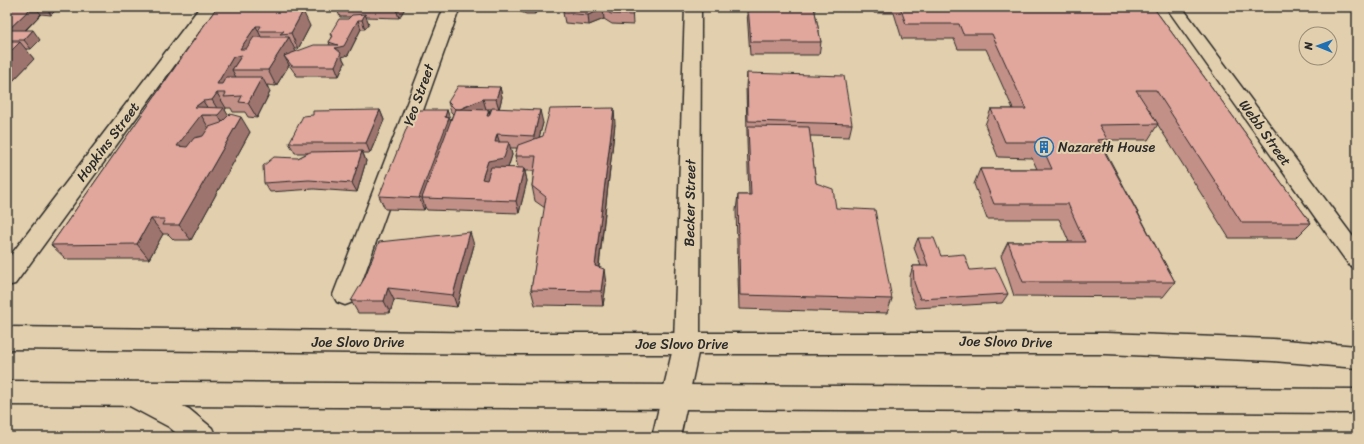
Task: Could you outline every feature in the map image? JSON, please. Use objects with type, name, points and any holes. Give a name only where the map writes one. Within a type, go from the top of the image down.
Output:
[{"type":"main road","name":"Hopkins Street","points":[[7,277],[209,7]]},
{"type":"main road","name":"Yeo Street","points":[[345,295],[452,7]]},
{"type":"main road","name":"Becker Street","points":[[666,437],[687,344],[693,7]]},
{"type":"main road","name":"Webb Street","points":[[1174,7],[1357,259]]},
{"type":"main road","name":"Joe Slovo Drive","points":[[7,338],[687,344],[953,341],[1130,344],[1305,352],[1357,357]]},
{"type":"main road","points":[[7,393],[1357,402]]},
{"type":"main road","points":[[131,394],[179,418],[202,437]]},
{"type":"green space","points":[[804,432],[901,437],[787,437]]},
{"type":"building","points":[[7,7],[32,7],[8,30],[33,30],[24,40],[7,40]]},
{"type":"building","points":[[217,7],[279,7],[276,11],[303,11],[291,33],[280,34],[284,31],[258,31],[261,26],[256,26],[240,49],[246,49],[254,37],[289,37],[268,70],[232,70],[242,55],[233,57],[217,84],[222,84],[226,77],[262,77],[248,103],[239,102],[242,96],[224,97],[226,93],[217,93],[212,100],[203,101],[195,107],[224,108],[218,115],[201,115],[177,146],[187,147],[194,138],[203,136],[209,127],[221,123],[230,114],[241,117],[179,225],[162,225],[165,219],[151,219],[137,244],[51,245]]},
{"type":"building","points":[[336,7],[397,7],[396,9]]},
{"type":"building","points":[[565,7],[632,7],[633,15],[611,14],[603,9],[588,15],[563,13]]},
{"type":"building","points":[[748,7],[814,7],[821,42],[751,42]]},
{"type":"building","name":"Nazareth House","points":[[900,7],[1153,7],[1311,223],[1242,223],[1156,90],[1136,90],[1158,124],[1099,125],[1107,139],[1098,140],[1175,282],[1023,282],[1008,242],[1085,242],[1068,204],[994,204],[980,169],[1052,169],[1040,142],[1005,142],[991,109],[1026,109],[992,34],[963,34],[959,24],[906,24]]},
{"type":"building","points":[[365,14],[362,20],[358,20],[344,46],[335,48],[341,53],[335,66],[292,66],[284,56],[314,45],[338,45],[329,42],[333,36],[330,34],[339,19],[348,19],[352,15]]},
{"type":"building","points":[[7,42],[20,42],[7,55]]},
{"type":"building","points":[[747,73],[844,76],[852,124],[748,121]]},
{"type":"building","points":[[458,86],[500,87],[496,99],[483,99],[460,109],[455,109],[448,102]]},
{"type":"building","points":[[492,108],[540,110],[534,136],[497,134],[495,142],[509,142],[504,158],[488,161],[482,179],[487,180],[491,167],[524,168],[516,201],[422,198],[455,109],[489,110],[487,116],[489,116]]},
{"type":"building","points":[[614,108],[595,266],[604,269],[601,291],[531,290],[546,197],[532,186],[536,156],[515,156],[518,145],[543,136],[550,109]]},
{"type":"building","points":[[380,110],[366,143],[289,143],[303,116],[313,115],[313,111]]},
{"type":"building","points":[[414,110],[447,110],[445,117],[449,118],[419,198],[379,196]]},
{"type":"building","points":[[748,126],[809,127],[816,183],[833,189],[836,208],[875,210],[892,299],[740,295],[738,195],[751,195]]},
{"type":"building","points":[[362,151],[352,183],[309,180],[264,183],[263,166],[274,157],[298,158],[310,152]]},
{"type":"building","points":[[470,232],[453,295],[388,288],[384,301],[351,301],[364,279],[379,242]]},
{"type":"building","points":[[918,238],[934,238],[941,256],[964,254],[970,270],[996,268],[1008,294],[920,299],[914,282],[913,266],[928,266]]},
{"type":"place","name":"Nazareth House","points":[[1044,147]]}]
